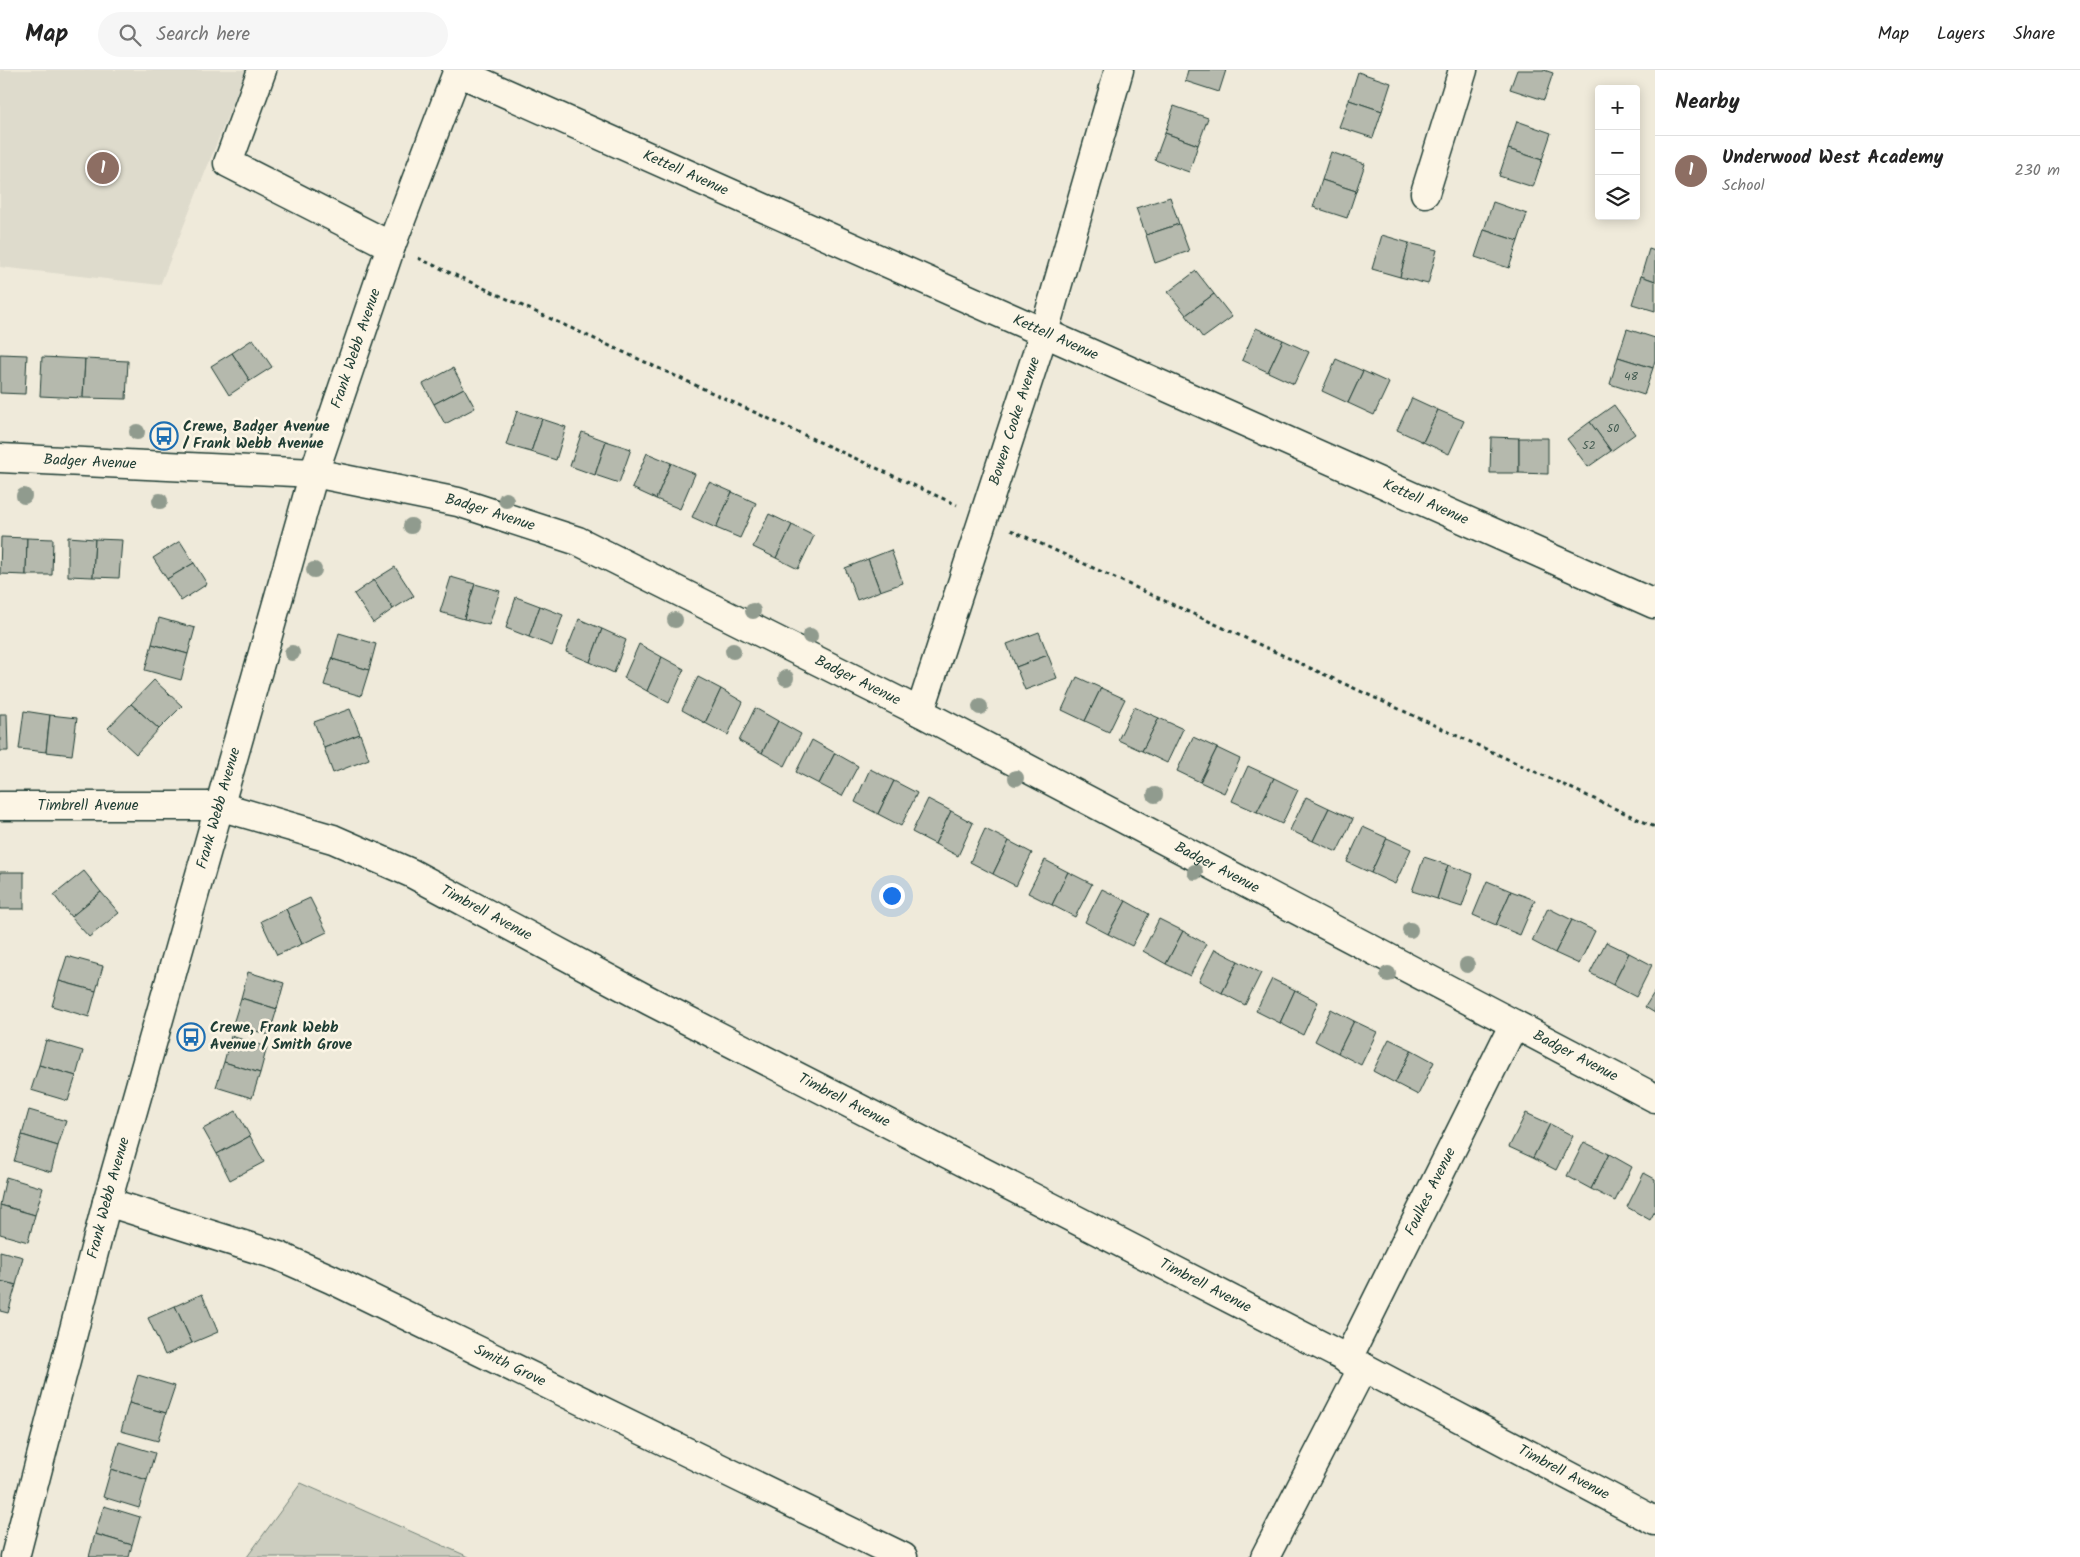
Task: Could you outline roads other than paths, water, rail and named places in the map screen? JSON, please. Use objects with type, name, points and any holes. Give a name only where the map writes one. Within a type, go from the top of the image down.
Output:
[{"type":"street","points":[[262,70],[228,163],[391,246]]},
{"type":"street","name":"Bowen Cooke Avenue","points":[[920,712],[1044,332],[1119,70]]},
{"type":"street","points":[[1424,193],[1463,70]]},
{"type":"street","name":"Frank Webb Avenue","points":[[15,1557],[107,1202],[314,473],[391,246],[458,71]]},
{"type":"street","name":"Kettell Avenue","points":[[458,71],[1655,602]]},
{"type":"street","name":"Badger Avenue","points":[[0,458],[314,473],[458,502],[578,541],[920,712],[1655,1098]]},
{"type":"street","name":"Timbrell Avenue","points":[[0,806],[219,806],[334,839],[411,872],[650,1001],[1355,1363],[1655,1521]]},
{"type":"street","name":"Foulkes Avenue","points":[[1265,1557],[1514,1024]]},
{"type":"street","name":"Smith Grove","points":[[107,1202],[279,1256],[331,1279],[903,1557]]},
{"type":"place","name":"Underwood West Academy","points":[[103,168]]},
{"type":"place","name":"Crewe, Badger Avenue / Frank Webb Avenue","points":[[164,436]]},
{"type":"place","name":"Crewe, Frank Webb Avenue / Smith Grove","points":[[191,1037]]}]
